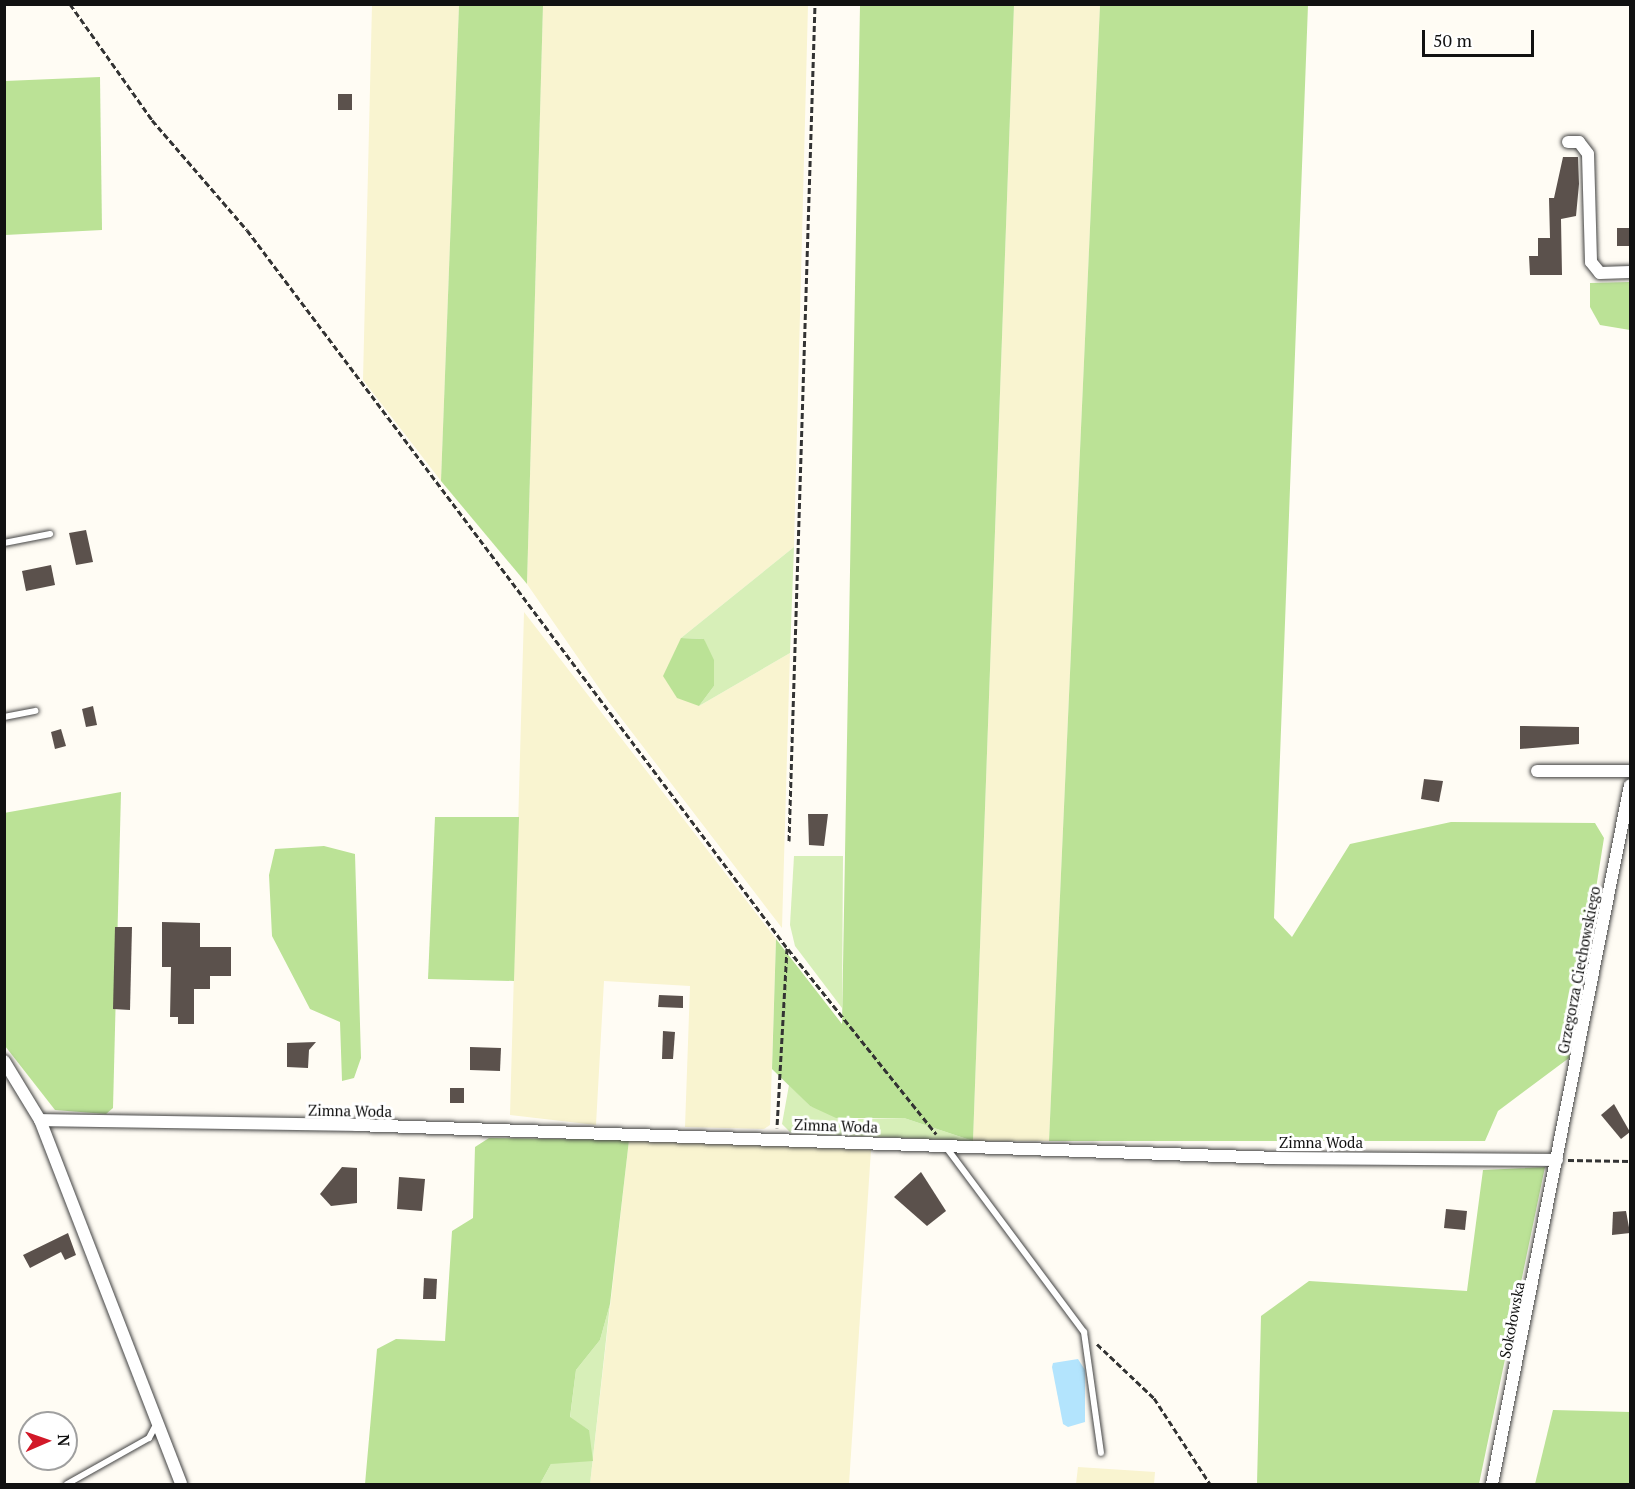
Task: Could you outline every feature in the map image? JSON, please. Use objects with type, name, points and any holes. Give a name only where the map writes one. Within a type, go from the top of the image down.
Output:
[{"type":"street","points":[[1568,142],[1579,142],[1588,153],[1591,262],[1600,273],[1630,272]]},
{"type":"street","points":[[1537,771],[1630,771]]},
{"type":"street","name":"Grzegorza Ciechowskiego","points":[[1557,1160],[1630,785]]},
{"type":"street","points":[[4,1061],[40,1120],[181,1485]]},
{"type":"street","name":"Zimna Woda","points":[[40,1120],[776,1139],[1277,1158],[1557,1160]]},
{"type":"street","name":"Sokołowska","points":[[1492,1485],[1557,1160]]},
{"type":"lane","points":[[4,543],[50,534]]},
{"type":"lane","points":[[4,717],[35,711]]},
{"type":"lane","points":[[945,1146],[1084,1332],[1101,1453]]},
{"type":"lane","points":[[67,1485],[149,1438],[157,1423]]},
{"type":"path","points":[[70,4],[152,120],[247,230],[787,948],[945,1146]]},
{"type":"path","points":[[789,841],[815,4]]},
{"type":"path","points":[[776,1139],[787,948]]},
{"type":"path","points":[[1557,1160],[1630,1161]]},
{"type":"path","points":[[1084,1332],[1154,1398],[1210,1485]]},
{"type":"shaded area","points":[[372,5],[459,5],[441,481],[363,380]]},
{"type":"shaded area","points":[[543,5],[808,5],[794,547],[681,638],[699,706],[790,653],[782,928],[608,701],[527,584]]},
{"type":"shaded area","points":[[1014,5],[1100,5],[1049,1141],[973,1141]]},
{"type":"shaded area","points":[[524,612],[776,939],[770,1125],[764,1129],[685,1127],[690,986],[604,981],[596,1125],[510,1115]]},
{"type":"shaded area","points":[[629,1140],[871,1150],[849,1484],[590,1484]]},
{"type":"shaded area","points":[[1078,1467],[1155,1472],[1154,1484],[1076,1484]]},
{"type":"green space","points":[[459,5],[543,5],[527,584],[441,481]]},
{"type":"green space","points":[[860,5],[1014,5],[973,1141],[904,1118],[836,1118],[810,1106],[772,1069],[776,939],[842,1024]]},
{"type":"green space","points":[[1100,5],[1308,5],[1274,918],[1292,937],[1350,844],[1451,822],[1595,823],[1604,838],[1569,1058],[1498,1111],[1485,1141],[1049,1141]]},
{"type":"green space","points":[[100,77],[102,230],[5,235],[5,81]]},
{"type":"green space","points":[[1630,282],[1630,330],[1600,325],[1590,307],[1590,283]]},
{"type":"green space","points":[[794,547],[790,653],[699,706],[714,686],[704,639],[681,638]]},
{"type":"green space","points":[[681,638],[704,639],[714,660],[714,686],[699,706],[677,698],[663,676]]},
{"type":"green space","points":[[121,792],[113,1108],[106,1114],[55,1110],[5,1046],[4,813]]},
{"type":"green space","points":[[435,817],[519,817],[514,981],[428,979]]},
{"type":"green space","points":[[324,846],[355,854],[361,1058],[354,1078],[342,1081],[340,1022],[310,1009],[272,936],[269,875],[275,849]]},
{"type":"green space","points":[[794,856],[843,856],[842,1008],[795,946],[790,925]]},
{"type":"green space","points":[[789,1085],[810,1106],[856,1119],[904,1118],[973,1141],[791,1133],[782,1124]]},
{"type":"green space","points":[[489,1138],[629,1140],[610,1304],[600,1340],[576,1370],[570,1417],[589,1430],[593,1461],[551,1464],[540,1484],[365,1484],[377,1349],[396,1339],[445,1341],[452,1231],[473,1218],[475,1147]]},
{"type":"green space","points":[[1545,1167],[1479,1484],[1257,1484],[1261,1316],[1309,1281],[1467,1291],[1483,1170]]},
{"type":"green space","points":[[610,1304],[590,1484],[540,1484],[551,1464],[589,1430],[570,1418],[576,1370],[600,1340]]},
{"type":"green space","points":[[1553,1410],[1630,1412],[1630,1484],[1535,1484]]},
{"type":"water","points":[[1078,1359],[1085,1370],[1085,1422],[1068,1427],[1063,1424],[1052,1367],[1053,1363]]},
{"type":"building","points":[[338,94],[352,94],[352,110],[338,110]]},
{"type":"building","points":[[1563,157],[1578,157],[1579,184],[1576,216],[1561,219],[1562,275],[1530,275],[1529,256],[1538,256],[1538,238],[1550,238],[1549,198],[1554,198]]},
{"type":"building","points":[[1617,228],[1630,228],[1630,246],[1617,246]]},
{"type":"building","points":[[86,530],[93,562],[76,565],[69,533]]},
{"type":"building","points":[[51,565],[55,585],[26,591],[22,571]]},
{"type":"building","points":[[93,706],[97,725],[86,727],[82,709]]},
{"type":"building","points":[[1520,726],[1579,727],[1579,744],[1520,749]]},
{"type":"building","points":[[61,729],[66,746],[55,749],[51,732]]},
{"type":"building","points":[[1424,779],[1443,781],[1439,802],[1421,799]]},
{"type":"building","points":[[808,814],[828,814],[824,846],[809,845]]},
{"type":"building","points":[[162,922],[200,923],[200,947],[231,947],[231,976],[210,976],[210,989],[194,989],[194,1024],[178,1024],[178,1017],[170,1017],[171,967],[162,967]]},
{"type":"building","points":[[115,927],[132,927],[130,1010],[113,1009]]},
{"type":"building","points":[[659,995],[683,996],[683,1008],[658,1007]]},
{"type":"building","points":[[663,1031],[675,1032],[673,1059],[662,1059]]},
{"type":"building","points":[[316,1042],[309,1050],[308,1068],[287,1067],[287,1043]]},
{"type":"building","points":[[470,1047],[501,1048],[500,1071],[470,1070]]},
{"type":"building","points":[[450,1088],[464,1088],[464,1103],[450,1103]]},
{"type":"building","points":[[1614,1104],[1630,1132],[1621,1139],[1601,1115]]},
{"type":"building","points":[[342,1167],[357,1168],[357,1203],[331,1206],[320,1194]]},
{"type":"building","points":[[921,1172],[946,1211],[927,1226],[894,1197]]},
{"type":"building","points":[[399,1177],[425,1179],[422,1211],[397,1209]]},
{"type":"building","points":[[1446,1209],[1467,1211],[1465,1230],[1444,1228]]},
{"type":"building","points":[[1626,1211],[1630,1233],[1612,1235],[1613,1212]]},
{"type":"building","points":[[68,1233],[76,1255],[65,1260],[61,1252],[30,1268],[23,1255]]},
{"type":"building","points":[[424,1278],[437,1279],[436,1299],[423,1299]]}]
